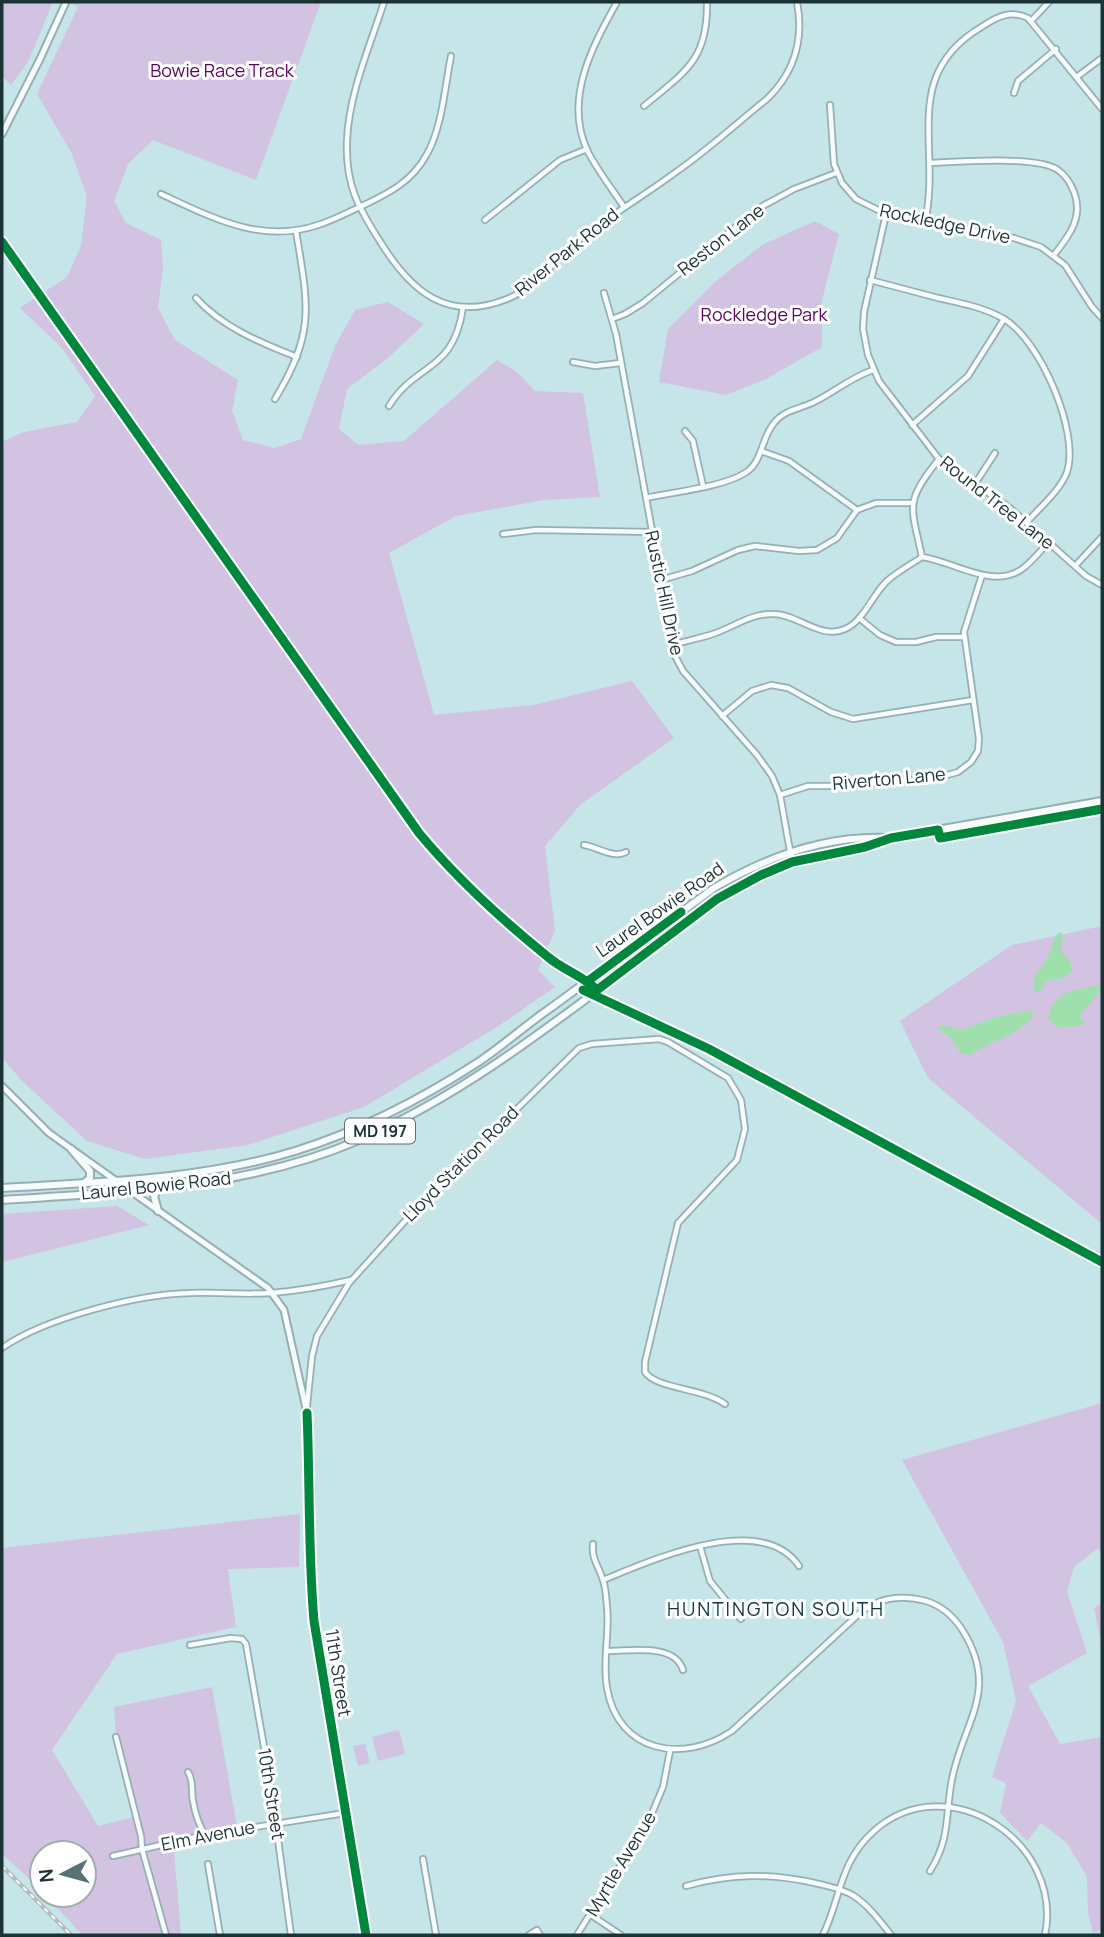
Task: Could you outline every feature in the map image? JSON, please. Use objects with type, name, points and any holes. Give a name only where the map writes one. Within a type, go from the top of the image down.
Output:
[{"type":"main road","points":[[2,134],[66,2]]},
{"type":"main road","name":"Laurel Bowie Road","points":[[2,1200],[130,1191],[249,1175],[288,1166],[358,1141],[406,1118],[491,1067],[717,899],[761,875],[792,862],[865,847],[891,838],[1102,801]]},
{"type":"main road","name":"Laurel Bowie Road","points":[[2,1188],[83,1183],[214,1169],[268,1158],[318,1143],[389,1112],[434,1089],[481,1060],[713,888],[749,868],[826,843],[864,837],[891,838]]},
{"type":"main road","points":[[2,1086],[38,1124],[273,1293]]},
{"type":"main road","points":[[71,1149],[90,1171],[90,1178],[83,1183]]},
{"type":"main road","points":[[158,1211],[154,1196],[159,1188]]},
{"type":"main road","name":"11th Street","points":[[273,1293],[284,1310],[307,1413],[314,1620],[366,1935]]},
{"type":"street","name":"River Park Road","points":[[384,2],[350,114],[348,164],[351,188],[358,207],[397,270],[410,284],[432,298],[463,307],[487,305],[516,295],[576,242],[685,166],[779,87],[795,58],[799,34],[797,2]]},
{"type":"street","points":[[617,2],[587,60],[578,104],[579,124],[587,149],[624,207]]},
{"type":"street","points":[[644,106],[684,73],[693,62],[704,41],[707,2]]},
{"type":"street","points":[[1032,20],[1049,2]]},
{"type":"street","points":[[925,222],[929,193],[929,103],[945,57],[978,29],[1002,15],[1019,14],[1032,20],[1102,109]]},
{"type":"street","points":[[1014,93],[1018,81],[1056,49]]},
{"type":"street","points":[[161,194],[228,225],[260,232],[296,231],[317,226],[394,191],[422,164],[434,138],[450,56]]},
{"type":"street","points":[[1077,76],[1102,58]]},
{"type":"street","points":[[830,105],[832,155],[836,173]]},
{"type":"street","points":[[485,220],[560,160],[587,149]]},
{"type":"street","points":[[930,163],[1019,162],[1046,165],[1058,170],[1070,184],[1077,200],[1077,210],[1072,230],[1054,254]]},
{"type":"street","name":"Rockledge Drive","points":[[836,173],[852,195],[869,207],[886,214],[1014,238],[1054,254],[1065,265],[1102,318]]},
{"type":"street","name":"Reston Lane","points":[[612,318],[643,303],[759,208],[794,189],[836,173]]},
{"type":"street","name":"Round Tree Lane","points":[[886,214],[870,280],[863,329],[873,370],[885,392],[939,459],[998,498],[1075,566],[1102,585]]},
{"type":"street","points":[[275,399],[291,373],[304,339],[307,305],[296,231]]},
{"type":"street","points":[[870,280],[971,306],[1004,319],[1027,342],[1051,380],[1070,447],[1065,477],[1027,522]]},
{"type":"street","name":"Rustic Hill Drive","points":[[604,293],[612,318],[672,645],[683,671],[766,767],[780,795],[792,862]]},
{"type":"street","points":[[196,298],[207,310],[245,334],[297,357]]},
{"type":"street","points":[[389,407],[397,394],[450,349],[458,334],[463,307]]},
{"type":"street","points":[[912,425],[968,376],[1004,319]]},
{"type":"street","points":[[573,362],[595,366],[620,363]]},
{"type":"street","points":[[646,498],[733,479],[745,473],[755,463],[771,426],[781,416],[810,404],[849,380],[873,370]]},
{"type":"street","points":[[685,431],[693,441],[703,486]]},
{"type":"street","points":[[761,451],[789,461],[857,510]]},
{"type":"street","points":[[975,484],[995,453]]},
{"type":"street","points":[[922,557],[912,503],[918,488],[939,459]]},
{"type":"street","points":[[661,579],[692,571],[729,553],[755,547],[809,551],[823,548],[843,532],[857,510],[876,503],[912,503]]},
{"type":"street","points":[[503,534],[547,530],[652,532]]},
{"type":"street","points":[[1075,566],[1102,537]]},
{"type":"street","points":[[672,645],[715,633],[745,619],[761,615],[781,615],[830,632],[845,629],[859,618],[886,582],[922,557],[938,559],[982,575],[1002,577],[1027,565],[1049,542]]},
{"type":"street","name":"Riverton Lane","points":[[780,795],[808,786],[846,786],[940,777],[958,772],[971,762],[978,747],[964,637],[965,626],[982,575]]},
{"type":"street","points":[[859,618],[880,635],[896,642],[964,637]]},
{"type":"street","points":[[722,716],[752,691],[771,685],[788,688],[831,712],[853,719],[973,700]]},
{"type":"street","points":[[584,845],[615,855],[623,855],[626,852]]},
{"type":"street","name":"Lloyd Station Road","points":[[307,1413],[312,1356],[325,1320],[350,1282],[423,1200],[579,1048],[592,1044],[659,1039],[728,1078],[741,1100],[745,1121],[743,1143],[737,1160],[678,1223],[644,1367],[647,1376],[656,1382],[708,1394],[725,1404]]},
{"type":"street","points":[[2,1348],[20,1335],[139,1298],[190,1293],[273,1293],[350,1282]]},
{"type":"street","points":[[603,1580],[665,1555],[736,1540],[752,1540],[781,1550],[799,1566]]},
{"type":"street","points":[[593,1544],[592,1553],[603,1580],[608,1610],[606,1684],[611,1703],[618,1718],[640,1740],[670,1751],[710,1744],[732,1731],[867,1607],[886,1599],[919,1600],[935,1604],[953,1617],[970,1644],[978,1671],[978,1703],[955,1768],[943,1849],[930,1871]]},
{"type":"street","points":[[700,1546],[710,1581],[741,1619]]},
{"type":"street","name":"10th Street","points":[[190,1645],[231,1638],[242,1639],[249,1654],[291,1935]]},
{"type":"street","points":[[608,1651],[665,1653],[678,1660],[683,1671]]},
{"type":"street","points":[[116,1737],[142,1849],[166,1935]]},
{"type":"street","name":"Myrtle Avenue","points":[[577,1935],[650,1818],[663,1787],[670,1751]]},
{"type":"street","points":[[188,1773],[192,1777],[197,1817],[205,1835]]},
{"type":"street","points":[[823,1935],[838,1889],[857,1849],[879,1827],[910,1812],[950,1807],[975,1814],[1000,1826],[1027,1853],[1039,1873],[1046,1894],[1045,1935]]},
{"type":"street","name":"Elm Avenue","points":[[113,1856],[205,1835],[345,1813]]},
{"type":"street","points":[[423,1859],[436,1935]]},
{"type":"street","points":[[208,1864],[220,1935]]},
{"type":"street","points":[[686,1886],[727,1876],[763,1875],[792,1878],[838,1889],[861,1902],[891,1935]]},
{"type":"street","points":[[590,1915],[621,1935]]},
{"type":"street","points":[[530,1935],[537,1930],[540,1935]]},
{"type":"green space","points":[[2,2],[53,2],[28,62],[11,85],[2,76]]},
{"type":"green space","name":"Bowie Race Track","points":[[68,2],[321,2],[256,180],[153,140],[128,164],[114,201],[126,223],[161,240],[163,269],[158,308],[175,340],[238,380],[232,411],[243,440],[275,448],[301,439],[335,346],[355,310],[388,302],[424,324],[388,358],[347,389],[339,429],[358,445],[404,441],[497,360],[517,372],[535,391],[583,393],[600,497],[544,500],[456,516],[389,553],[434,715],[533,705],[632,681],[674,738],[581,804],[545,846],[555,930],[538,970],[555,987],[497,1027],[364,1107],[248,1145],[145,1159],[87,1141],[22,1081],[2,1058],[2,442],[24,432],[77,422],[95,396],[62,348],[20,308],[67,277],[81,246],[87,196],[71,152],[37,94],[78,7]]},
{"type":"green space","name":"Rockledge Park","points":[[815,221],[839,234],[822,300],[822,347],[766,379],[726,395],[659,382],[668,329],[715,282],[762,245]]},
{"type":"green space","points":[[1102,926],[1102,1224],[928,1078],[900,1021],[1012,945]]},
{"type":"green space","points":[[117,1206],[149,1225],[2,1262],[2,1214]]},
{"type":"green space","points":[[1102,1403],[1102,1551],[1097,1549],[1074,1567],[1067,1592],[1087,1653],[1028,1686],[1060,1744],[1102,1737],[1102,1930],[1093,1933],[1088,1913],[1087,1877],[1067,1843],[1041,1823],[1027,1841],[1000,1813],[1006,1783],[992,1777],[1016,1701],[1003,1642],[902,1460]]},
{"type":"green space","points":[[300,1514],[299,1567],[228,1569],[236,1627],[117,1654],[52,1750],[98,1826],[135,1817],[116,1737],[114,1707],[212,1687],[237,1826],[173,1839],[181,1935],[82,1935],[59,1909],[98,1909],[98,1839],[28,1839],[28,1877],[2,1854],[2,1548]]},
{"type":"green space","points":[[1102,1603],[1102,1647],[1094,1608]]},
{"type":"green space","points":[[399,1730],[405,1754],[378,1761],[372,1737]]},
{"type":"green space","points":[[365,1744],[370,1763],[358,1766],[353,1746]]},
{"type":"shaded area","points":[[1058,933],[1061,933],[1063,938],[1061,952],[1070,960],[1072,971],[1064,978],[1046,981],[1040,992],[1034,992],[1036,977]]},
{"type":"shaded area","points":[[1100,985],[1102,989],[1079,1016],[1084,1025],[1056,1028],[1048,1017],[1055,1002],[1068,993]]},
{"type":"shaded area","points":[[1031,1011],[1034,1015],[1020,1028],[970,1055],[960,1053],[951,1038],[938,1029],[940,1025],[963,1030],[1013,1013]]},
{"type":"railway","points":[[2,1866],[71,1935]]},
{"type":"cycle path","points":[[2,242],[419,833],[465,883],[514,928],[554,962],[597,990],[717,899],[792,862],[865,847],[891,838],[938,830],[940,838],[1102,809]]},
{"type":"cycle path","points":[[588,981],[681,912]]},
{"type":"cycle path","points":[[583,990],[709,1049],[1102,1262]]},
{"type":"cycle path","points":[[307,1413],[314,1621],[366,1935]]},
{"type":"district","name":"HUNTINGTON SOUTH","points":[[776,1609]]}]
